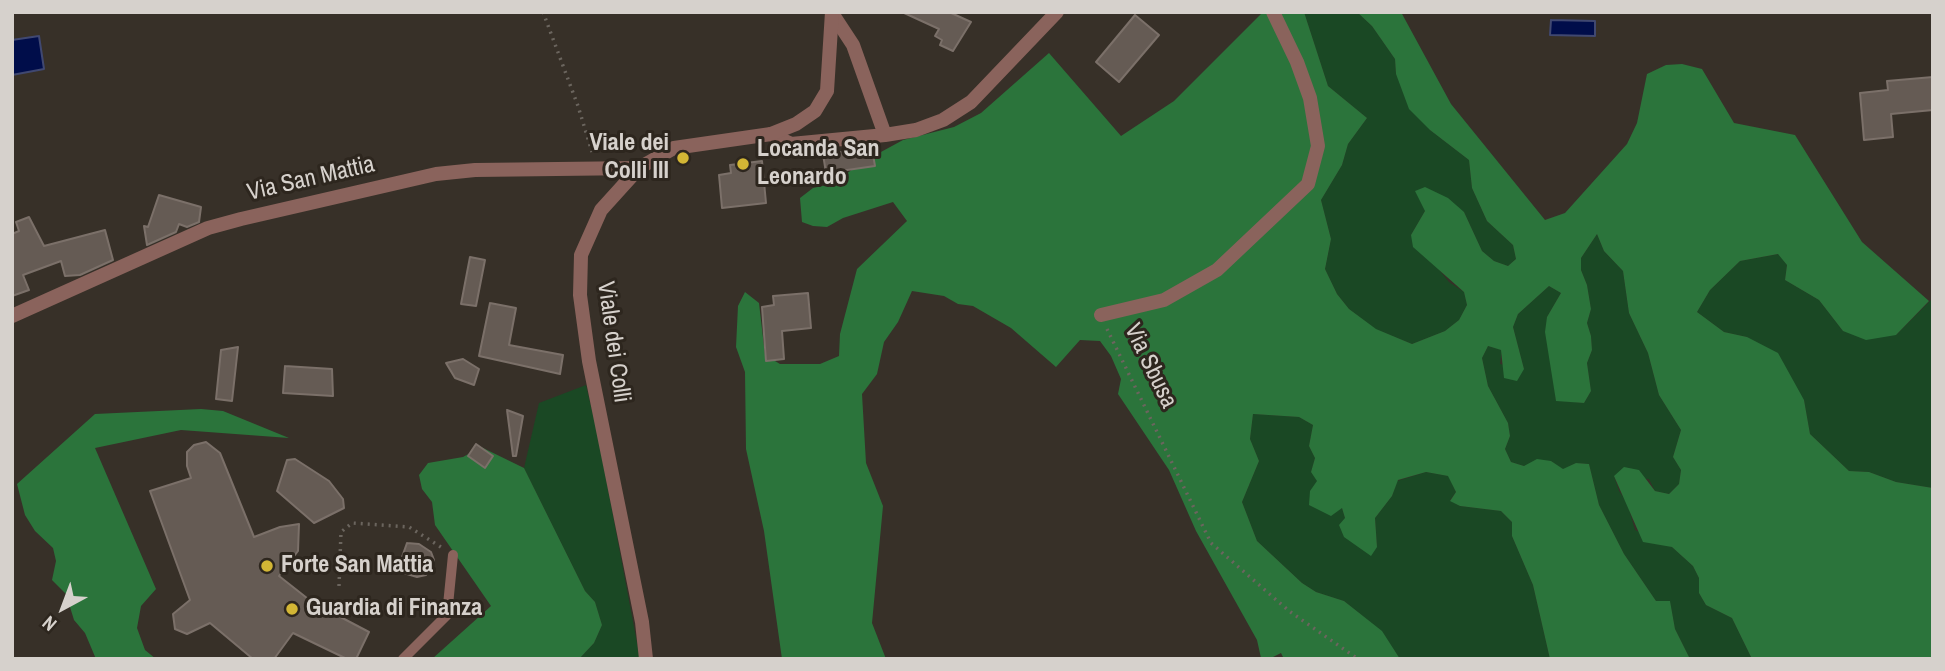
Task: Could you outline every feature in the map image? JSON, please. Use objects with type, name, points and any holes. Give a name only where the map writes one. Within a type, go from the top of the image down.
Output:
[{"type":"street","points":[[771,134],[791,144],[885,135],[916,130],[943,120],[971,102],[1057,12]]},
{"type":"street","name":"Via Sbusa","points":[[1101,316],[1164,300],[1217,270],[1308,184],[1318,146],[1310,98],[1297,62],[1273,12]]},
{"type":"street","points":[[832,13],[853,45],[885,135]]},
{"type":"street","name":"Viale dei Colli","points":[[646,659],[642,622],[589,362],[580,295],[581,256],[601,209],[639,168],[674,148],[771,134],[796,124],[815,111],[827,91],[832,13]]},
{"type":"street","name":"Via San Mattia","points":[[12,316],[208,228],[241,219],[436,174],[475,170],[639,168]]},
{"type":"lane","points":[[403,659],[447,615],[453,555]]},
{"type":"path","points":[[543,12],[578,106],[596,169]]},
{"type":"path","name":"Via Sbusa","points":[[1101,316],[1211,543],[1289,611],[1358,659]]},
{"type":"path","points":[[339,586],[341,531],[352,523],[409,527],[453,555]]},
{"type":"green space","points":[[1263,12],[1304,12],[1328,86],[1367,118],[1348,144],[1342,165],[1321,200],[1331,239],[1325,269],[1337,294],[1349,309],[1376,329],[1412,344],[1445,331],[1459,320],[1467,305],[1464,292],[1413,247],[1411,235],[1425,211],[1415,191],[1425,187],[1448,198],[1464,212],[1482,251],[1494,261],[1508,266],[1516,259],[1513,245],[1487,221],[1472,188],[1469,160],[1430,130],[1409,109],[1396,74],[1395,59],[1372,26],[1357,12],[1401,12],[1451,104],[1545,220],[1565,213],[1627,144],[1637,123],[1647,74],[1666,65],[1682,64],[1702,69],[1734,123],[1795,135],[1862,242],[1929,301],[1896,335],[1866,340],[1843,331],[1819,300],[1785,280],[1787,265],[1778,254],[1740,261],[1710,290],[1697,312],[1724,332],[1747,337],[1778,353],[1804,400],[1810,434],[1849,471],[1869,472],[1896,482],[1933,488],[1933,659],[1752,659],[1732,618],[1706,605],[1699,593],[1699,578],[1693,566],[1672,547],[1643,542],[1614,476],[1624,467],[1639,470],[1655,491],[1669,494],[1679,484],[1681,470],[1673,457],[1681,430],[1659,395],[1648,353],[1629,313],[1623,271],[1604,251],[1597,234],[1581,258],[1581,270],[1591,309],[1587,323],[1592,350],[1587,363],[1591,391],[1584,403],[1556,401],[1545,332],[1547,317],[1561,293],[1549,286],[1518,314],[1513,327],[1524,369],[1517,381],[1504,378],[1501,350],[1488,346],[1482,358],[1488,386],[1508,423],[1510,436],[1505,449],[1511,462],[1524,466],[1537,459],[1551,461],[1563,469],[1576,463],[1589,464],[1599,505],[1624,554],[1656,601],[1670,601],[1675,629],[1690,659],[1550,659],[1533,585],[1512,536],[1512,522],[1501,511],[1460,506],[1450,501],[1456,492],[1448,476],[1426,472],[1398,480],[1392,496],[1375,518],[1377,547],[1371,556],[1344,537],[1339,525],[1345,518],[1342,508],[1331,516],[1309,505],[1310,491],[1317,481],[1311,472],[1315,458],[1309,446],[1313,425],[1299,417],[1253,414],[1250,439],[1259,461],[1242,502],[1257,541],[1302,583],[1316,592],[1344,601],[1382,631],[1400,659],[1284,659],[1281,653],[1271,658],[1261,658],[1257,640],[1196,531],[1169,470],[1118,394],[1121,379],[1111,356],[1100,341],[1080,340],[1056,367],[1011,328],[973,306],[958,304],[944,296],[912,291],[898,322],[884,342],[877,374],[862,394],[866,463],[883,506],[872,623],[886,659],[782,659],[764,531],[746,449],[745,372],[736,347],[738,306],[745,292],[759,303],[765,355],[780,364],[820,364],[839,356],[840,334],[857,269],[907,221],[893,202],[843,218],[827,227],[813,226],[802,222],[800,198],[813,188],[836,183],[857,165],[903,140],[954,127],[981,113],[1049,53],[1121,136],[1174,101]]},
{"type":"green space","points":[[1304,12],[1357,12],[1372,26],[1395,59],[1396,74],[1430,130],[1469,160],[1472,188],[1487,221],[1513,245],[1516,259],[1508,266],[1494,261],[1482,251],[1464,212],[1425,211],[1411,235],[1449,282],[1464,292],[1467,305],[1459,320],[1445,331],[1412,344],[1375,329],[1349,309],[1337,294],[1325,269],[1331,239],[1321,200],[1342,165],[1348,144],[1367,118],[1328,86]]},
{"type":"green space","points":[[1597,234],[1604,251],[1623,271],[1629,313],[1648,353],[1659,395],[1681,430],[1673,457],[1681,470],[1679,484],[1669,494],[1655,491],[1649,479],[1614,476],[1619,491],[1627,502],[1635,530],[1672,547],[1693,566],[1699,578],[1699,593],[1706,605],[1732,618],[1752,659],[1690,659],[1675,629],[1670,602],[1656,601],[1624,554],[1599,505],[1589,464],[1576,463],[1563,470],[1551,461],[1524,466],[1511,462],[1505,449],[1510,436],[1508,423],[1488,386],[1482,358],[1488,346],[1502,350],[1500,364],[1524,369],[1513,327],[1518,314],[1549,286],[1561,293],[1547,317],[1556,400],[1584,403],[1591,391],[1587,363],[1592,350],[1587,323],[1591,309],[1581,270],[1581,258]]},
{"type":"green space","points":[[1779,254],[1787,265],[1785,280],[1819,300],[1843,331],[1896,335],[1933,298],[1933,488],[1896,482],[1869,472],[1849,471],[1810,434],[1804,400],[1747,337],[1724,332],[1697,312],[1710,290],[1740,261]]},
{"type":"green space","points":[[586,385],[640,659],[579,659],[594,643],[602,625],[595,602],[585,591],[524,468],[539,403]]},
{"type":"green space","points":[[201,409],[223,411],[289,438],[181,430],[95,448],[156,589],[141,606],[137,628],[145,650],[156,659],[96,659],[85,633],[74,620],[66,594],[52,580],[56,561],[53,548],[35,531],[25,515],[17,484],[95,414]]},
{"type":"green space","points":[[1253,414],[1299,417],[1313,425],[1309,446],[1315,458],[1311,472],[1342,508],[1345,518],[1377,547],[1375,518],[1392,496],[1397,481],[1426,472],[1449,476],[1456,492],[1450,500],[1460,506],[1501,511],[1512,522],[1512,536],[1533,585],[1550,659],[1400,659],[1381,631],[1344,601],[1316,592],[1302,583],[1257,541],[1242,502],[1259,461],[1250,439]]},
{"type":"green space","points":[[481,447],[524,468],[585,591],[595,602],[602,625],[594,643],[579,659],[432,659],[491,606],[435,525],[432,502],[422,489],[419,475],[428,463],[463,457]]},
{"type":"shaded area","points":[[1551,20],[1595,21],[1595,36],[1550,35]]},
{"type":"shaded area","points":[[39,36],[44,69],[12,75],[12,40]]},
{"type":"building","points":[[902,12],[949,12],[971,22],[953,51],[940,45],[942,40],[935,36],[939,29]]},
{"type":"building","points":[[1135,15],[1159,35],[1119,82],[1096,62]]},
{"type":"building","points":[[1933,77],[1933,110],[1891,114],[1893,137],[1864,140],[1860,93],[1888,90],[1887,81]]},
{"type":"building","points":[[872,149],[875,166],[826,173],[823,154]]},
{"type":"building","points":[[762,161],[766,203],[722,208],[719,175],[731,173],[730,165]]},
{"type":"building","points":[[159,195],[201,207],[199,222],[187,227],[179,224],[176,232],[147,245],[144,226],[148,227]]},
{"type":"building","points":[[29,217],[44,246],[105,230],[113,260],[80,275],[65,276],[61,261],[23,275],[29,290],[12,296],[12,234],[19,231],[16,222]]},
{"type":"building","points":[[470,257],[485,260],[476,306],[461,304]]},
{"type":"building","points":[[808,293],[811,328],[782,331],[784,359],[766,361],[762,307],[774,305],[773,296]]},
{"type":"building","points":[[490,303],[516,308],[509,345],[563,355],[560,374],[479,356]]},
{"type":"building","points":[[238,347],[232,401],[216,399],[221,350]]},
{"type":"building","points":[[463,359],[479,369],[474,385],[455,378],[446,363]]},
{"type":"building","points":[[285,366],[332,369],[333,396],[283,393]]},
{"type":"building","points":[[507,410],[523,416],[516,456],[513,456]]},
{"type":"building","points":[[206,442],[220,453],[254,537],[280,527],[299,524],[298,551],[279,576],[312,602],[369,632],[356,659],[347,659],[293,633],[274,659],[253,659],[210,623],[187,634],[175,629],[173,614],[190,600],[150,491],[191,478],[187,466],[187,452],[194,445]]},
{"type":"building","points":[[476,444],[493,456],[485,468],[468,456]]},
{"type":"building","points":[[295,459],[329,481],[343,499],[344,508],[314,523],[277,491],[287,460]]},
{"type":"building","points":[[407,543],[419,544],[431,552],[434,560],[426,575],[417,577],[397,571]]},
{"type":"place","name":"Viale dei Colli III","points":[[683,158]]},
{"type":"place","name":"Locanda San Leonardo","points":[[743,164]]},
{"type":"place","name":"Forte San Mattia","points":[[267,566]]},
{"type":"place","name":"Guardia di Finanza","points":[[292,609]]}]
